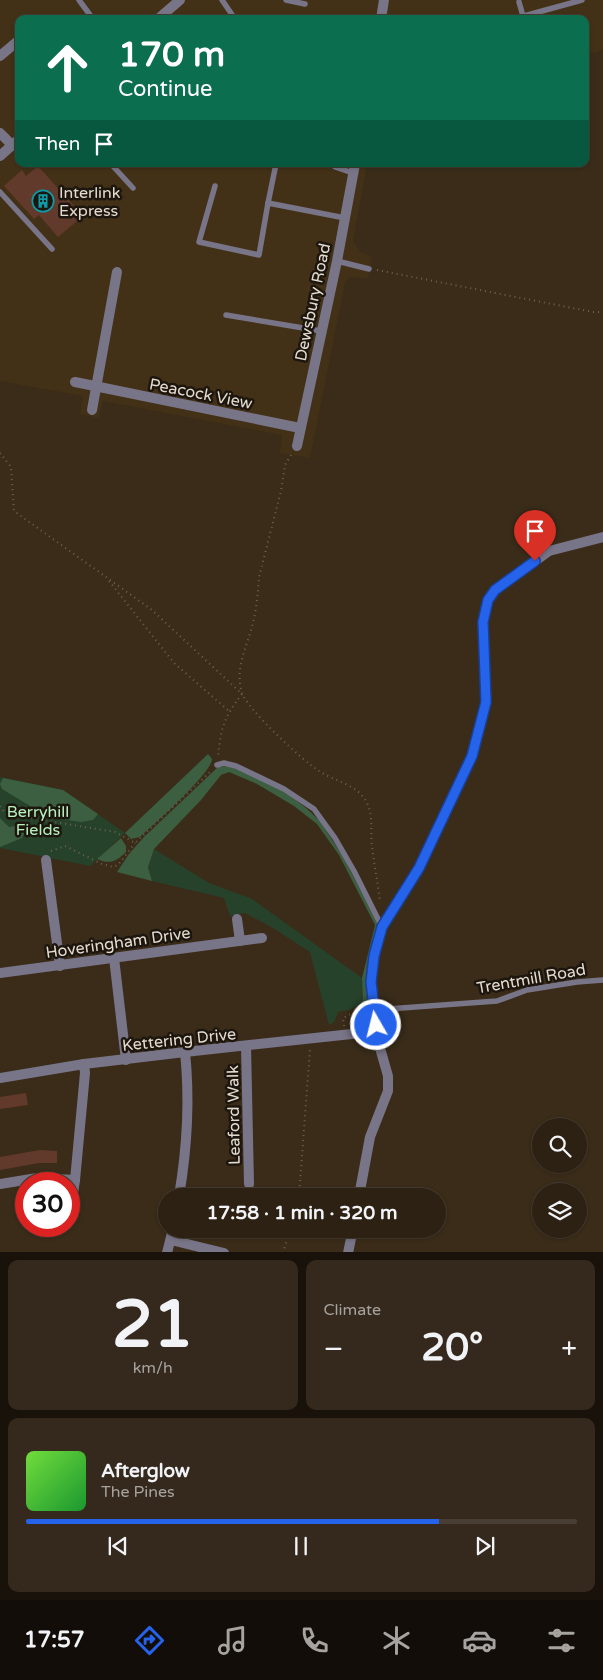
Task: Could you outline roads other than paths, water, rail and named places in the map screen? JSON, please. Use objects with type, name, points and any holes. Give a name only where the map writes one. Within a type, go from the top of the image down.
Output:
[{"type":"street","points":[[163,15],[180,0]]},
{"type":"street","points":[[382,15],[384,0]]},
{"type":"street","points":[[0,56],[15,43]]},
{"type":"street","points":[[0,133],[15,144]]},
{"type":"street","points":[[0,156],[15,146]]},
{"type":"street","name":"Dewsbury Road","points":[[297,446],[337,261],[354,168]]},
{"type":"street","points":[[92,410],[117,272]]},
{"type":"street","name":"Peacock View","points":[[75,382],[300,428]]},
{"type":"street","points":[[360,1188],[370,1137],[388,1091],[388,1076],[378,1041],[373,1007],[371,982],[374,956],[382,927],[419,868],[472,756],[486,702],[483,622],[488,600],[495,590],[549,551],[603,536]]},
{"type":"street","points":[[46,860],[60,966]]},
{"type":"street","points":[[37,882],[49,880]]},
{"type":"street","points":[[237,919],[240,941]]},
{"type":"street","name":"Hoveringham Drive","points":[[0,973],[262,938]]},
{"type":"street","points":[[114,958],[126,1060]]},
{"type":"street","name":"Kettering Drive","points":[[0,1078],[84,1064],[361,1033]]},
{"type":"street","name":"Leaford Walk","points":[[246,1046],[249,1184]]},
{"type":"street","points":[[179,1188],[185,1148],[187,1115],[185,1052]]},
{"type":"street","points":[[76,1172],[85,1073],[84,1064]]},
{"type":"street","points":[[0,1184],[15,1182]]},
{"type":"street","points":[[348,1252],[351,1238]]},
{"type":"street","points":[[167,1252],[171,1240],[224,1252]]},
{"type":"lane","points":[[79,0],[90,15]]},
{"type":"lane","points":[[222,0],[232,15]]},
{"type":"lane","points":[[286,0],[305,4]]},
{"type":"lane","points":[[527,15],[582,0]]},
{"type":"lane","points":[[519,2],[523,15]]},
{"type":"lane","points":[[114,167],[133,188]]},
{"type":"lane","points":[[215,186],[200,242],[259,255],[275,167]]},
{"type":"lane","points":[[335,167],[354,168]]},
{"type":"lane","points":[[0,192],[52,249]]},
{"type":"lane","points":[[268,203],[345,218]]},
{"type":"lane","points":[[337,261],[369,268]]},
{"type":"lane","points":[[226,315],[321,331]]},
{"type":"lane","points":[[217,765],[224,763],[236,766],[284,789],[314,809],[335,838],[382,927]]},
{"type":"lane","name":"Trentmill Road","points":[[373,1007],[497,1001],[527,990],[603,980]]},
{"type":"place","name":"Interlink Express","points":[[43,201]]},
{"type":"park label","name":"Berryhill Fields","points":[[38,820]]}]
